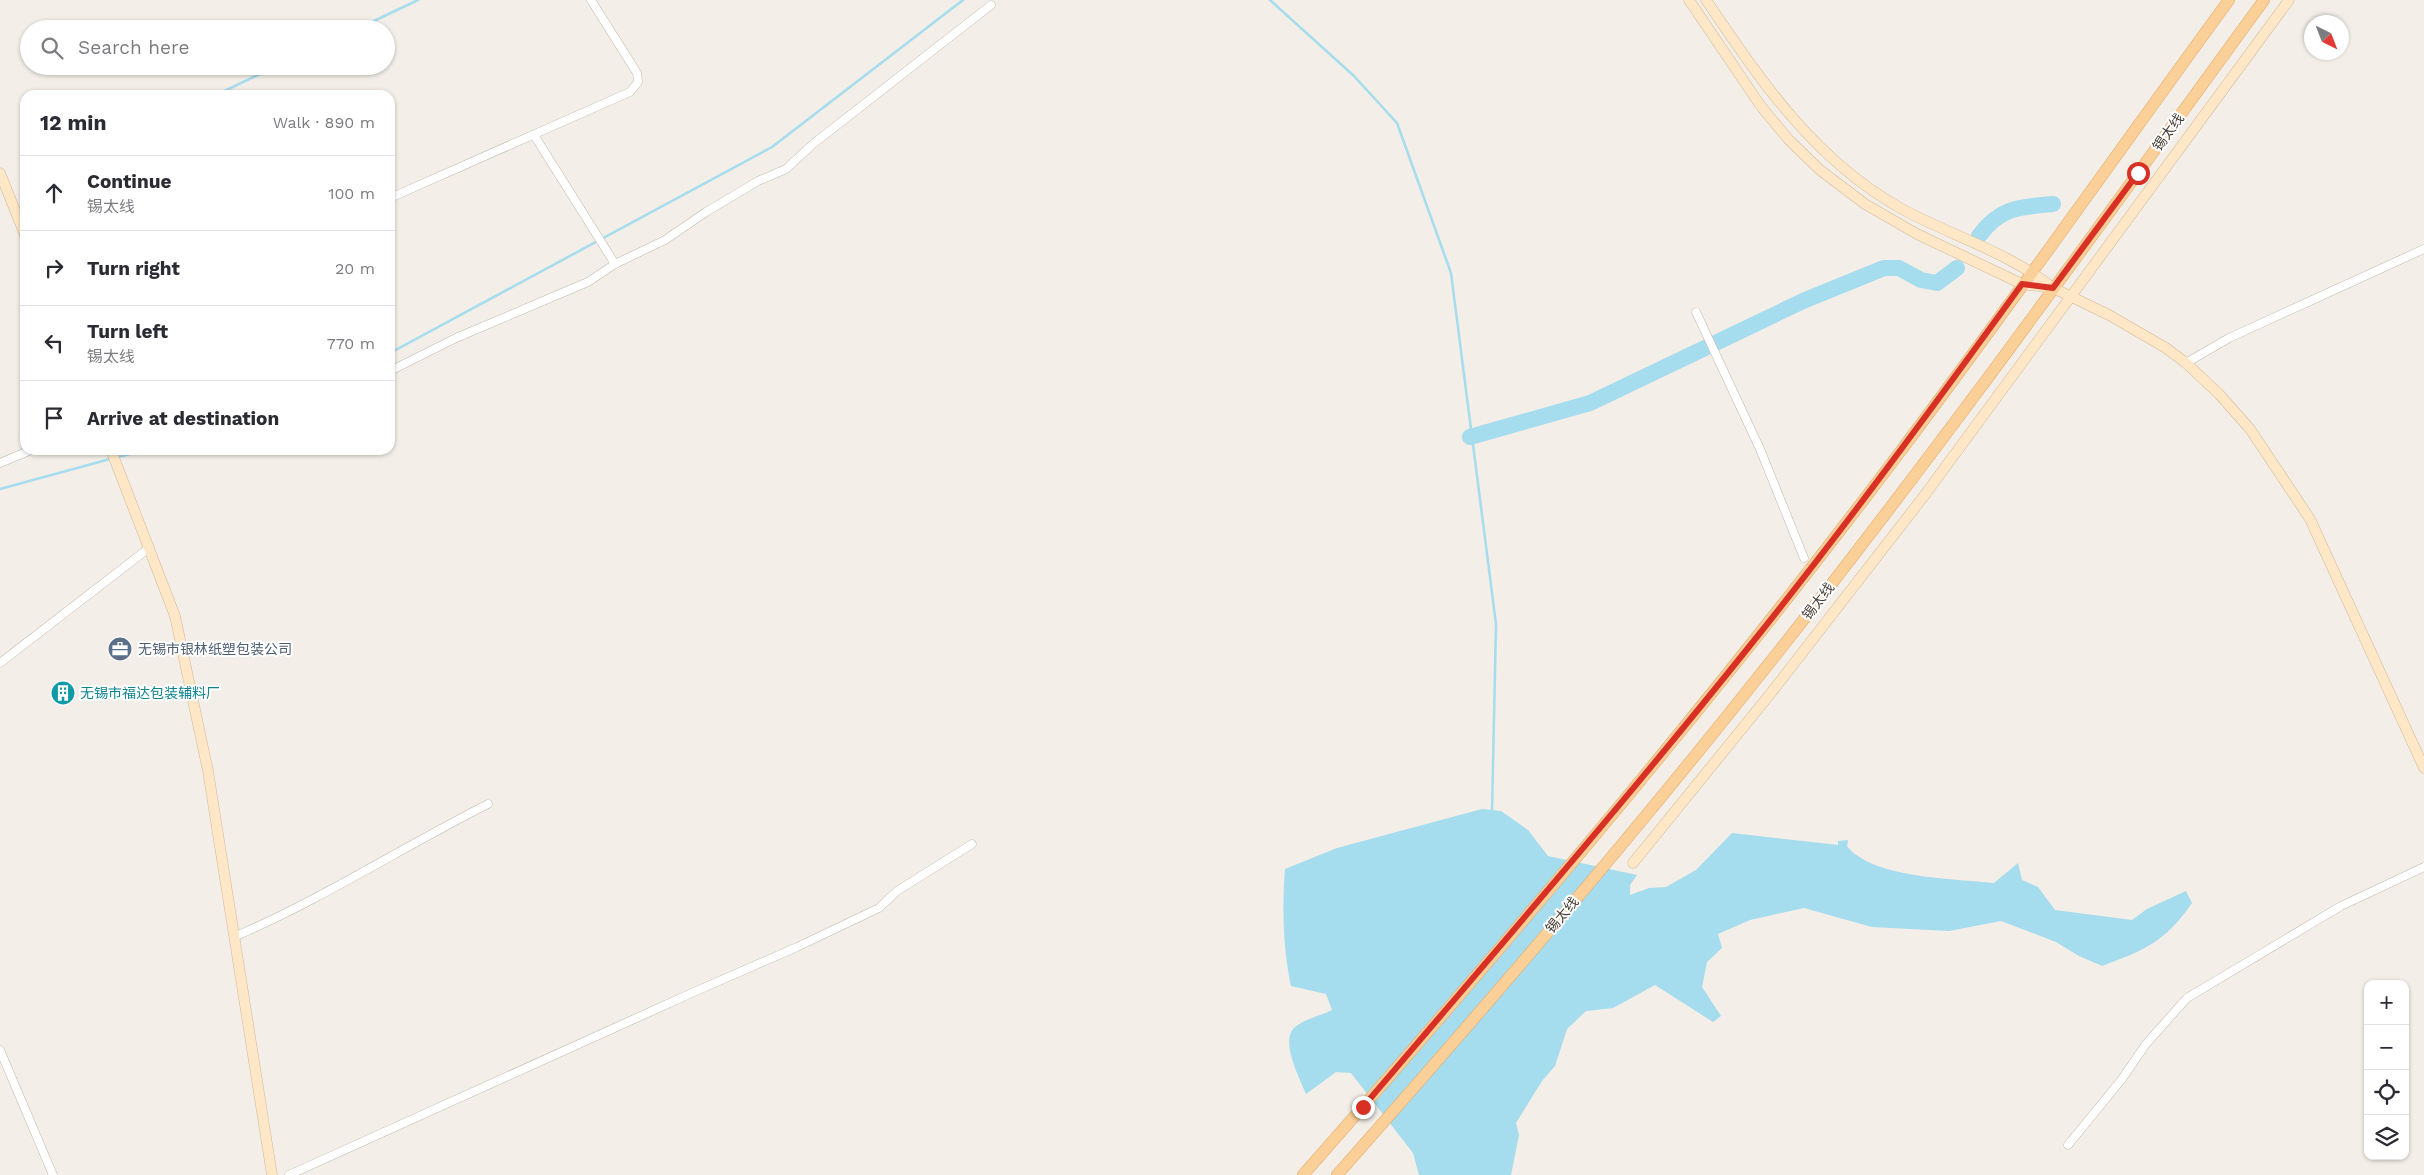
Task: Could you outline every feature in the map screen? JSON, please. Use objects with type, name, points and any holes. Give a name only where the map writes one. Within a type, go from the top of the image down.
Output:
[{"type":"main road","points":[[1689,0],[1760,105],[1788,139],[1820,170],[1865,204],[1917,234],[2022,284],[2053,288]]},
{"type":"main road","points":[[1706,0],[1772,96],[1834,161],[1902,208],[2032,271],[2053,288],[2145,335],[2186,363],[2219,394],[2250,429],[2310,518],[2424,768]]},
{"type":"main road","name":"锡太线","points":[[1303,1175],[1595,834],[1748,648],[1886,471],[2228,0]]},
{"type":"main road","name":"锡太线","points":[[1337,1175],[1617,851],[1756,681],[1896,500],[2264,0]]},
{"type":"main road","points":[[1632,864],[1771,693],[1924,496],[2289,0]]},
{"type":"main road","points":[[0,173],[20,223]]},
{"type":"main road","points":[[113,455],[175,616],[208,771],[272,1175]]},
{"type":"street","points":[[395,196],[630,92],[638,82],[637,73],[591,0]]},
{"type":"street","points":[[395,368],[456,338],[588,282],[615,264],[665,240],[706,212],[758,181],[786,169],[813,144],[992,5]]},
{"type":"street","points":[[534,135],[615,264]]},
{"type":"street","points":[[2186,363],[2229,338],[2424,249]]},
{"type":"street","points":[[1696,312],[1760,450],[1804,558]]},
{"type":"street","points":[[0,463],[20,455]]},
{"type":"street","points":[[0,663],[149,548]]},
{"type":"street","points":[[234,937],[280,917],[438,829],[488,804]]},
{"type":"street","points":[[289,1175],[797,947],[879,908],[897,892],[972,844]]},
{"type":"street","points":[[2068,1145],[2122,1079],[2146,1044],[2187,998],[2342,906],[2424,867]]},
{"type":"street","points":[[0,1050],[53,1175]]},
{"type":"water","points":[[1482,809],[1501,811],[1528,830],[1548,856],[1637,875],[1630,885],[1630,895],[1649,888],[1666,887],[1696,870],[1732,833],[1838,845],[1838,841],[1848,840],[1847,846],[1859,857],[1875,865],[1894,871],[1937,878],[1994,883],[2018,863],[2022,880],[2038,887],[2055,910],[2132,920],[2147,909],[2186,891],[2192,903],[2173,927],[2153,943],[2102,966],[2079,956],[2056,942],[2001,921],[1949,931],[1872,927],[1804,908],[1750,920],[1718,934],[1722,948],[1707,962],[1702,987],[1721,1016],[1713,1022],[1655,985],[1613,1008],[1586,1011],[1567,1029],[1555,1066],[1542,1081],[1516,1123],[1519,1135],[1511,1175],[1419,1175],[1413,1153],[1351,1073],[1336,1072],[1306,1094],[1292,1060],[1289,1042],[1290,1034],[1302,1022],[1332,1010],[1326,994],[1291,986],[1284,928],[1285,869],[1337,848]]},
{"type":"waterway","points":[[376,20],[418,0]]},
{"type":"waterway","points":[[395,350],[772,147],[963,0]]},
{"type":"waterway","points":[[1270,0],[1354,76],[1397,123],[1451,273],[1496,624],[1492,812]]},
{"type":"waterway","points":[[227,90],[258,75]]},
{"type":"waterway","points":[[1979,236],[1995,219],[2012,210],[2053,204]]},
{"type":"waterway","points":[[1470,437],[1590,403],[1803,301],[1884,268],[1899,268],[1921,280],[1937,283],[1957,268]]},
{"type":"waterway","points":[[118,457],[126,455]]},
{"type":"waterway","points":[[0,489],[110,459]]},
{"type":"place","name":"无锡市银林纸塑包装公司","points":[[120,649]]},
{"type":"place","name":"无锡市福达包装辅料厂","points":[[63,693]]},
{"type":"route","points":[[1363,1107],[1595,834],[1748,648],[1898,455],[2022,284],[2053,288],[2138,173]]}]
